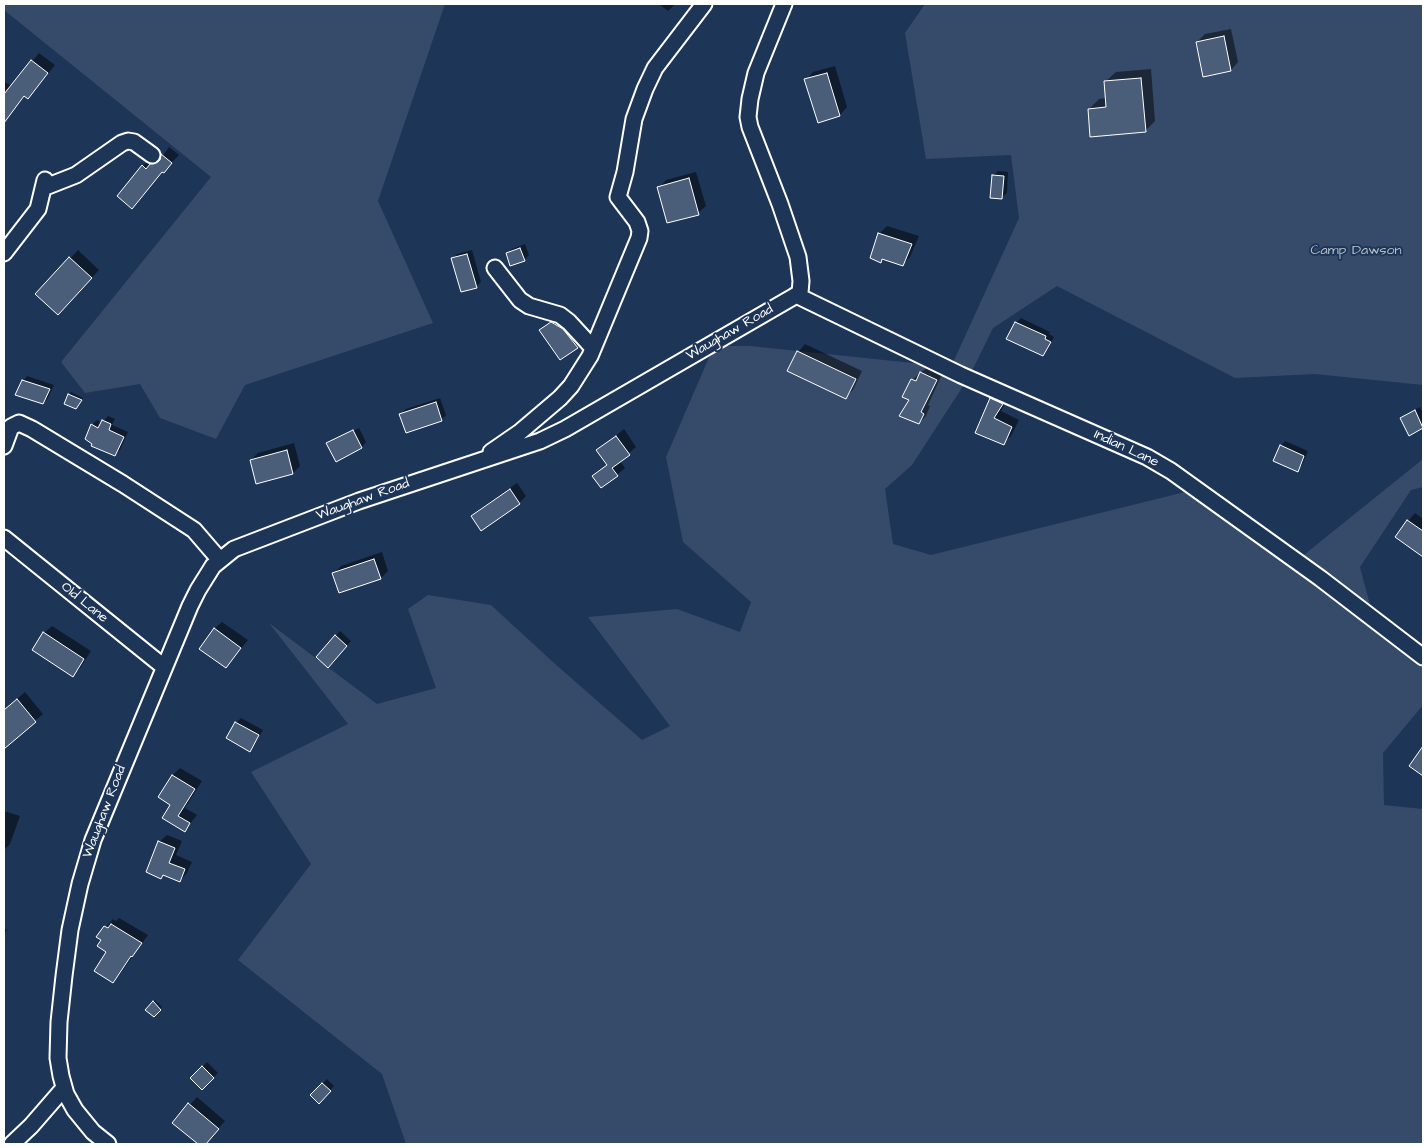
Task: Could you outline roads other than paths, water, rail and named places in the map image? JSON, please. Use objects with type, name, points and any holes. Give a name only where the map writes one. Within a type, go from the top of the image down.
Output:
[{"type":"street","points":[[478,460],[520,432],[560,398],[571,386],[585,365],[639,238],[640,231],[637,222],[618,197],[625,172],[634,119],[655,68],[704,4]]},
{"type":"street","points":[[784,4],[756,72],[748,117],[798,257],[801,281],[800,293],[796,295]]},
{"type":"street","points":[[4,253],[38,209],[44,184],[76,175],[122,143],[128,141],[134,142],[152,155]]},
{"type":"street","points":[[495,268],[520,300],[529,306],[560,315],[593,348]]},
{"type":"street","name":"Waughaw Road","points":[[108,1144],[87,1125],[76,1110],[64,1088],[61,1076],[58,1058],[59,1022],[69,939],[80,884],[93,840],[194,598],[212,566],[234,549],[289,526],[478,460],[540,441],[565,429],[796,295]]},
{"type":"street","name":"Indian Lane","points":[[796,295],[952,371],[1147,457],[1171,470],[1423,657]]},
{"type":"street","points":[[4,446],[11,427],[19,423],[32,429],[194,530],[219,559]]},
{"type":"street","name":"Old Lane","points":[[4,538],[164,668]]},
{"type":"street","points":[[12,1144],[31,1126],[64,1088]]},
{"type":"park label","name":"Camp Dawson","points":[[1356,251]]}]
